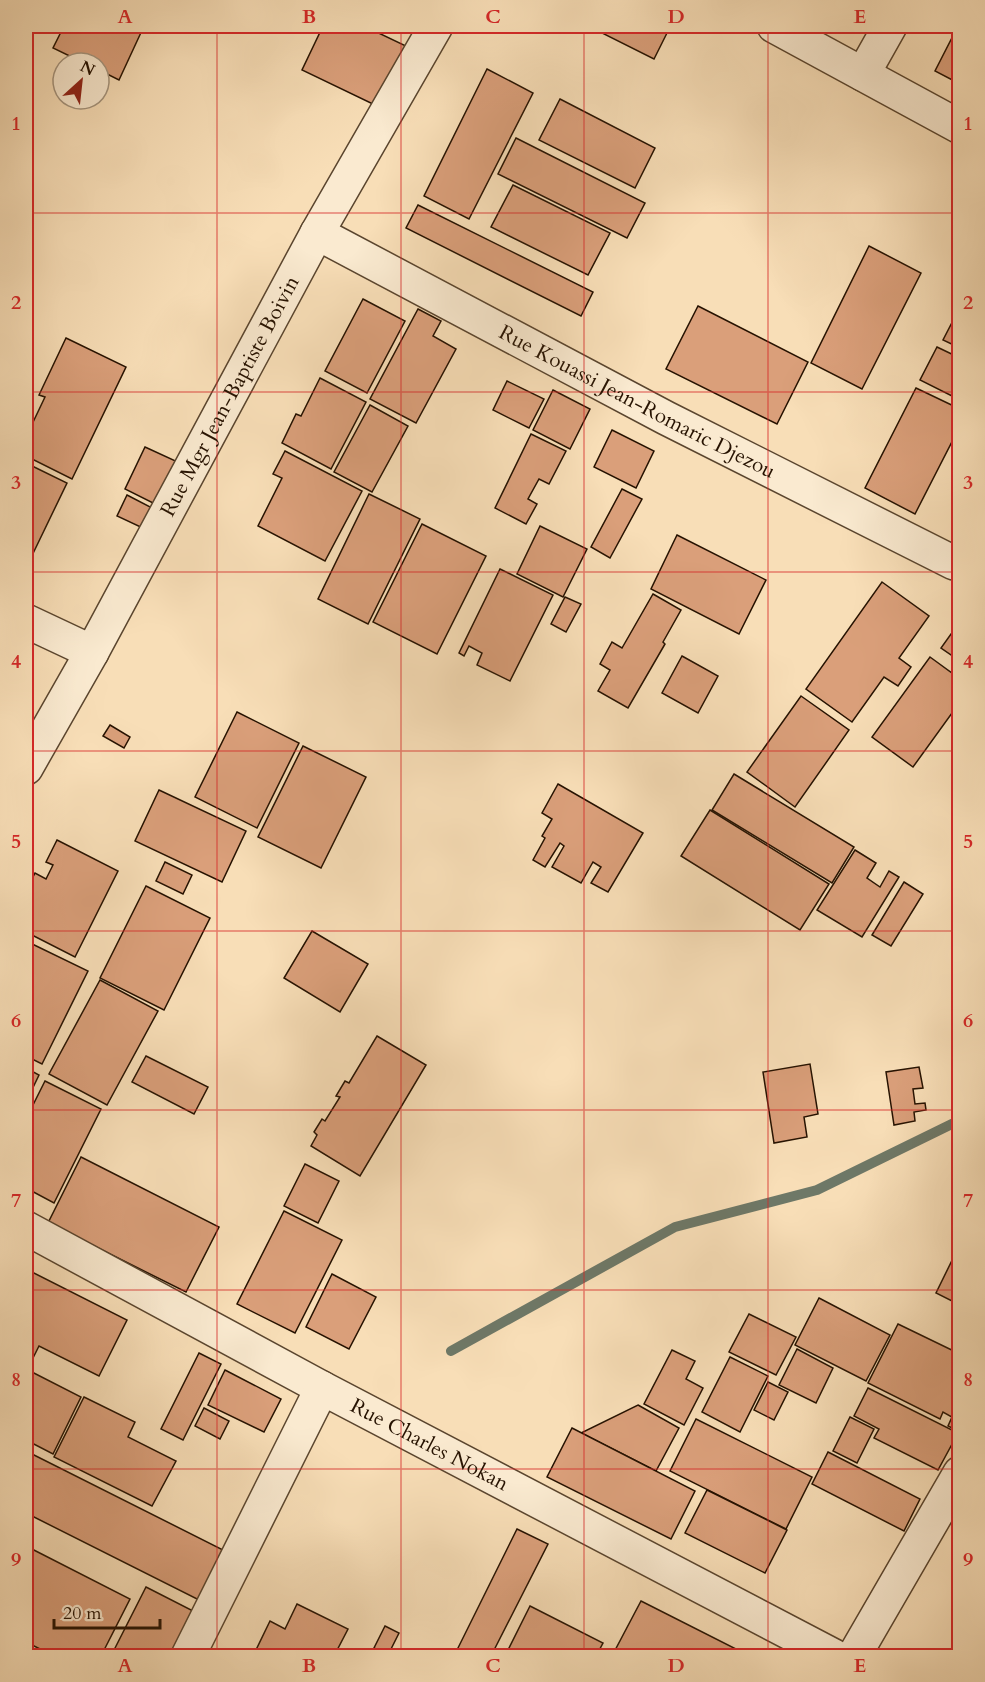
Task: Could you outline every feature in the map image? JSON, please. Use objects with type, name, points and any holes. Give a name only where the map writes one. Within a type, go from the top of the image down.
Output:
[{"type":"street","name":"Rue Mgr Jean-Baptiste Boivin","points":[[26,768],[92,652],[317,233],[436,26]]},
{"type":"street","points":[[774,26],[960,127]]},
{"type":"street","points":[[863,74],[890,26]]},
{"type":"street","name":"Rue Kouassi Jean-Romaric Djezou","points":[[317,233],[666,418],[954,563],[960,561]]},
{"type":"street","points":[[26,621],[92,652]]},
{"type":"street","name":"Rue Charles Nokan","points":[[26,1228],[322,1388],[834,1656]]},
{"type":"street","points":[[188,1656],[322,1388]]},
{"type":"street","points":[[854,1656],[960,1473]]},
{"type":"building","points":[[64,26],[144,26],[119,80],[111,76],[111,51],[59,51],[53,48]]},
{"type":"building","points":[[323,26],[364,26],[406,46],[377,106],[302,70]]},
{"type":"building","points":[[598,26],[670,27],[654,59],[596,30]]},
{"type":"building","points":[[960,26],[960,84],[935,71]]},
{"type":"building","points":[[487,69],[533,93],[469,219],[424,196]]},
{"type":"building","points":[[560,99],[655,148],[635,188],[539,140]]},
{"type":"building","points":[[516,138],[645,203],[627,238],[498,174]]},
{"type":"building","points":[[513,185],[610,233],[588,275],[491,227]]},
{"type":"building","points":[[418,205],[593,292],[581,316],[406,228]]},
{"type":"building","points":[[869,246],[921,273],[862,389],[811,363]]},
{"type":"building","points":[[363,299],[405,321],[367,393],[325,371]]},
{"type":"building","points":[[698,306],[808,362],[777,424],[666,369]]},
{"type":"building","points":[[960,307],[960,348],[943,340]]},
{"type":"building","points":[[418,309],[441,321],[433,336],[456,349],[416,423],[370,399]]},
{"type":"building","points":[[66,338],[126,367],[72,479],[26,456],[26,437],[45,397],[39,395]]},
{"type":"building","points":[[937,347],[960,358],[960,400],[920,380]]},
{"type":"building","points":[[320,378],[366,402],[331,469],[282,443],[296,414],[301,416]]},
{"type":"building","points":[[507,381],[544,399],[529,428],[493,410]]},
{"type":"building","points":[[916,388],[960,409],[960,426],[915,514],[865,488]]},
{"type":"building","points":[[553,390],[590,409],[570,449],[533,430]]},
{"type":"building","points":[[370,405],[408,426],[372,492],[334,472]]},
{"type":"building","points":[[612,430],[654,451],[636,488],[594,467]]},
{"type":"building","points":[[531,434],[566,451],[549,484],[539,479],[528,499],[537,504],[526,524],[495,508]]},
{"type":"building","points":[[145,447],[180,463],[159,506],[125,489]]},
{"type":"building","points":[[285,451],[362,491],[325,561],[258,526],[282,478],[273,474]]},
{"type":"building","points":[[26,463],[67,483],[26,568]]},
{"type":"building","points":[[622,489],[642,499],[610,558],[591,547]]},
{"type":"building","points":[[369,494],[420,519],[368,624],[318,599]]},
{"type":"building","points":[[127,495],[156,510],[147,530],[117,516]]},
{"type":"building","points":[[422,524],[486,556],[437,654],[373,622]]},
{"type":"building","points":[[540,526],[587,549],[563,597],[517,574]]},
{"type":"building","points":[[677,535],[766,580],[739,634],[651,589]]},
{"type":"building","points":[[500,569],[553,595],[510,681],[477,665],[482,653],[469,646],[464,656],[459,653]]},
{"type":"building","points":[[882,582],[929,616],[899,658],[911,667],[898,686],[884,677],[852,722],[806,689]]},
{"type":"building","points":[[653,594],[681,610],[663,642],[665,644],[628,708],[598,691],[610,670],[600,664],[612,642],[622,648]]},
{"type":"building","points":[[565,597],[581,604],[566,632],[551,624]]},
{"type":"building","points":[[951,634],[960,640],[960,661],[941,648]]},
{"type":"building","points":[[682,656],[718,676],[698,713],[662,693]]},
{"type":"building","points":[[930,657],[960,679],[960,702],[913,767],[872,737]]},
{"type":"building","points":[[801,696],[849,730],[795,807],[747,772]]},
{"type":"building","points":[[237,712],[299,743],[257,828],[195,797]]},
{"type":"building","points":[[110,725],[130,737],[124,748],[103,736]]},
{"type":"building","points":[[303,746],[366,777],[321,868],[258,837]]},
{"type":"building","points":[[734,774],[854,847],[832,883],[712,810]]},
{"type":"building","points":[[558,784],[643,833],[608,892],[591,883],[601,867],[593,862],[581,883],[552,867],[564,846],[560,843],[545,867],[533,860],[545,838],[542,836],[552,819],[542,813]]},
{"type":"building","points":[[159,790],[246,831],[222,882],[135,841]]},
{"type":"building","points":[[710,810],[829,884],[800,930],[681,856]]},
{"type":"building","points":[[57,840],[118,871],[75,957],[26,932],[26,924],[33,908],[26,904],[26,891],[35,873],[46,879],[53,865],[46,862]]},
{"type":"building","points":[[855,850],[876,863],[867,878],[880,887],[889,871],[899,877],[862,937],[817,910]]},
{"type":"building","points":[[165,862],[192,875],[183,894],[156,881]]},
{"type":"building","points":[[904,882],[923,894],[891,946],[872,935]]},
{"type":"building","points":[[146,886],[210,918],[164,1010],[100,978]]},
{"type":"building","points":[[312,931],[368,964],[340,1012],[284,978]]},
{"type":"building","points":[[26,941],[88,971],[42,1064],[26,1056]]},
{"type":"building","points":[[100,980],[158,1011],[107,1105],[49,1074]]},
{"type":"building","points":[[377,1036],[426,1065],[360,1176],[311,1146],[317,1135],[314,1132],[322,1119],[325,1121],[340,1097],[336,1096],[345,1081],[349,1083]]},
{"type":"building","points":[[146,1056],[208,1087],[194,1114],[132,1082]]},
{"type":"building","points":[[810,1064],[818,1114],[804,1117],[807,1137],[774,1143],[763,1072]]},
{"type":"building","points":[[919,1067],[923,1088],[913,1089],[915,1104],[925,1103],[926,1110],[914,1112],[915,1121],[894,1125],[886,1072]]},
{"type":"building","points":[[26,1068],[39,1075],[26,1102]]},
{"type":"building","points":[[45,1081],[101,1109],[54,1203],[26,1188],[26,1119]]},
{"type":"building","points":[[81,1157],[219,1227],[186,1292],[48,1223]]},
{"type":"building","points":[[305,1164],[339,1181],[318,1223],[284,1206]]},
{"type":"building","points":[[284,1211],[342,1240],[295,1333],[237,1304]]},
{"type":"building","points":[[960,1244],[960,1305],[936,1293]]},
{"type":"building","points":[[28,1270],[127,1320],[99,1376],[39,1346],[33,1358],[26,1354],[26,1276]]},
{"type":"building","points":[[332,1274],[376,1297],[349,1349],[306,1327]]},
{"type":"building","points":[[819,1298],[890,1335],[866,1381],[795,1345]]},
{"type":"building","points":[[749,1314],[796,1337],[776,1375],[729,1352]]},
{"type":"building","points":[[898,1324],[960,1354],[960,1432],[948,1426],[952,1417],[943,1412],[940,1419],[868,1383]]},
{"type":"building","points":[[797,1349],[833,1368],[816,1403],[779,1385]]},
{"type":"building","points":[[672,1350],[695,1361],[686,1379],[703,1388],[684,1425],[644,1404]]},
{"type":"building","points":[[199,1353],[221,1364],[183,1440],[161,1429]]},
{"type":"building","points":[[730,1357],[768,1376],[740,1432],[702,1412]]},
{"type":"building","points":[[26,1369],[81,1397],[53,1454],[26,1440]]},
{"type":"building","points":[[225,1370],[281,1399],[264,1432],[208,1405]]},
{"type":"building","points":[[768,1382],[788,1392],[774,1420],[754,1410]]},
{"type":"building","points":[[868,1388],[958,1433],[938,1470],[874,1438],[879,1429],[854,1416]]},
{"type":"building","points":[[84,1397],[135,1422],[128,1437],[176,1461],[152,1506],[54,1457]]},
{"type":"building","points":[[638,1405],[679,1428],[656,1471],[581,1433]]},
{"type":"building","points":[[204,1408],[229,1421],[220,1439],[195,1426]]},
{"type":"building","points":[[850,1417],[874,1429],[857,1463],[833,1451]]},
{"type":"building","points":[[696,1419],[812,1477],[786,1529],[670,1471]]},
{"type":"building","points":[[572,1428],[695,1491],[671,1539],[547,1477]]},
{"type":"building","points":[[26,1451],[233,1555],[207,1604],[26,1513]]},
{"type":"building","points":[[828,1452],[920,1499],[904,1531],[812,1484]]},
{"type":"building","points":[[707,1490],[787,1530],[765,1573],[685,1533]]},
{"type":"building","points":[[517,1529],[548,1544],[491,1656],[455,1654]]},
{"type":"building","points":[[26,1546],[130,1599],[101,1656],[54,1656],[26,1642]]},
{"type":"building","points":[[146,1587],[201,1615],[181,1656],[111,1656]]},
{"type":"building","points":[[641,1601],[738,1650],[734,1656],[612,1656]]},
{"type":"building","points":[[297,1604],[348,1629],[334,1656],[253,1656],[270,1621],[285,1629]]},
{"type":"building","points":[[530,1606],[603,1643],[596,1656],[505,1656]]},
{"type":"building","points":[[385,1626],[399,1633],[388,1655],[374,1648]]},
{"type":"waterway","points":[[451,1351],[675,1227],[817,1190],[960,1120]]}]
